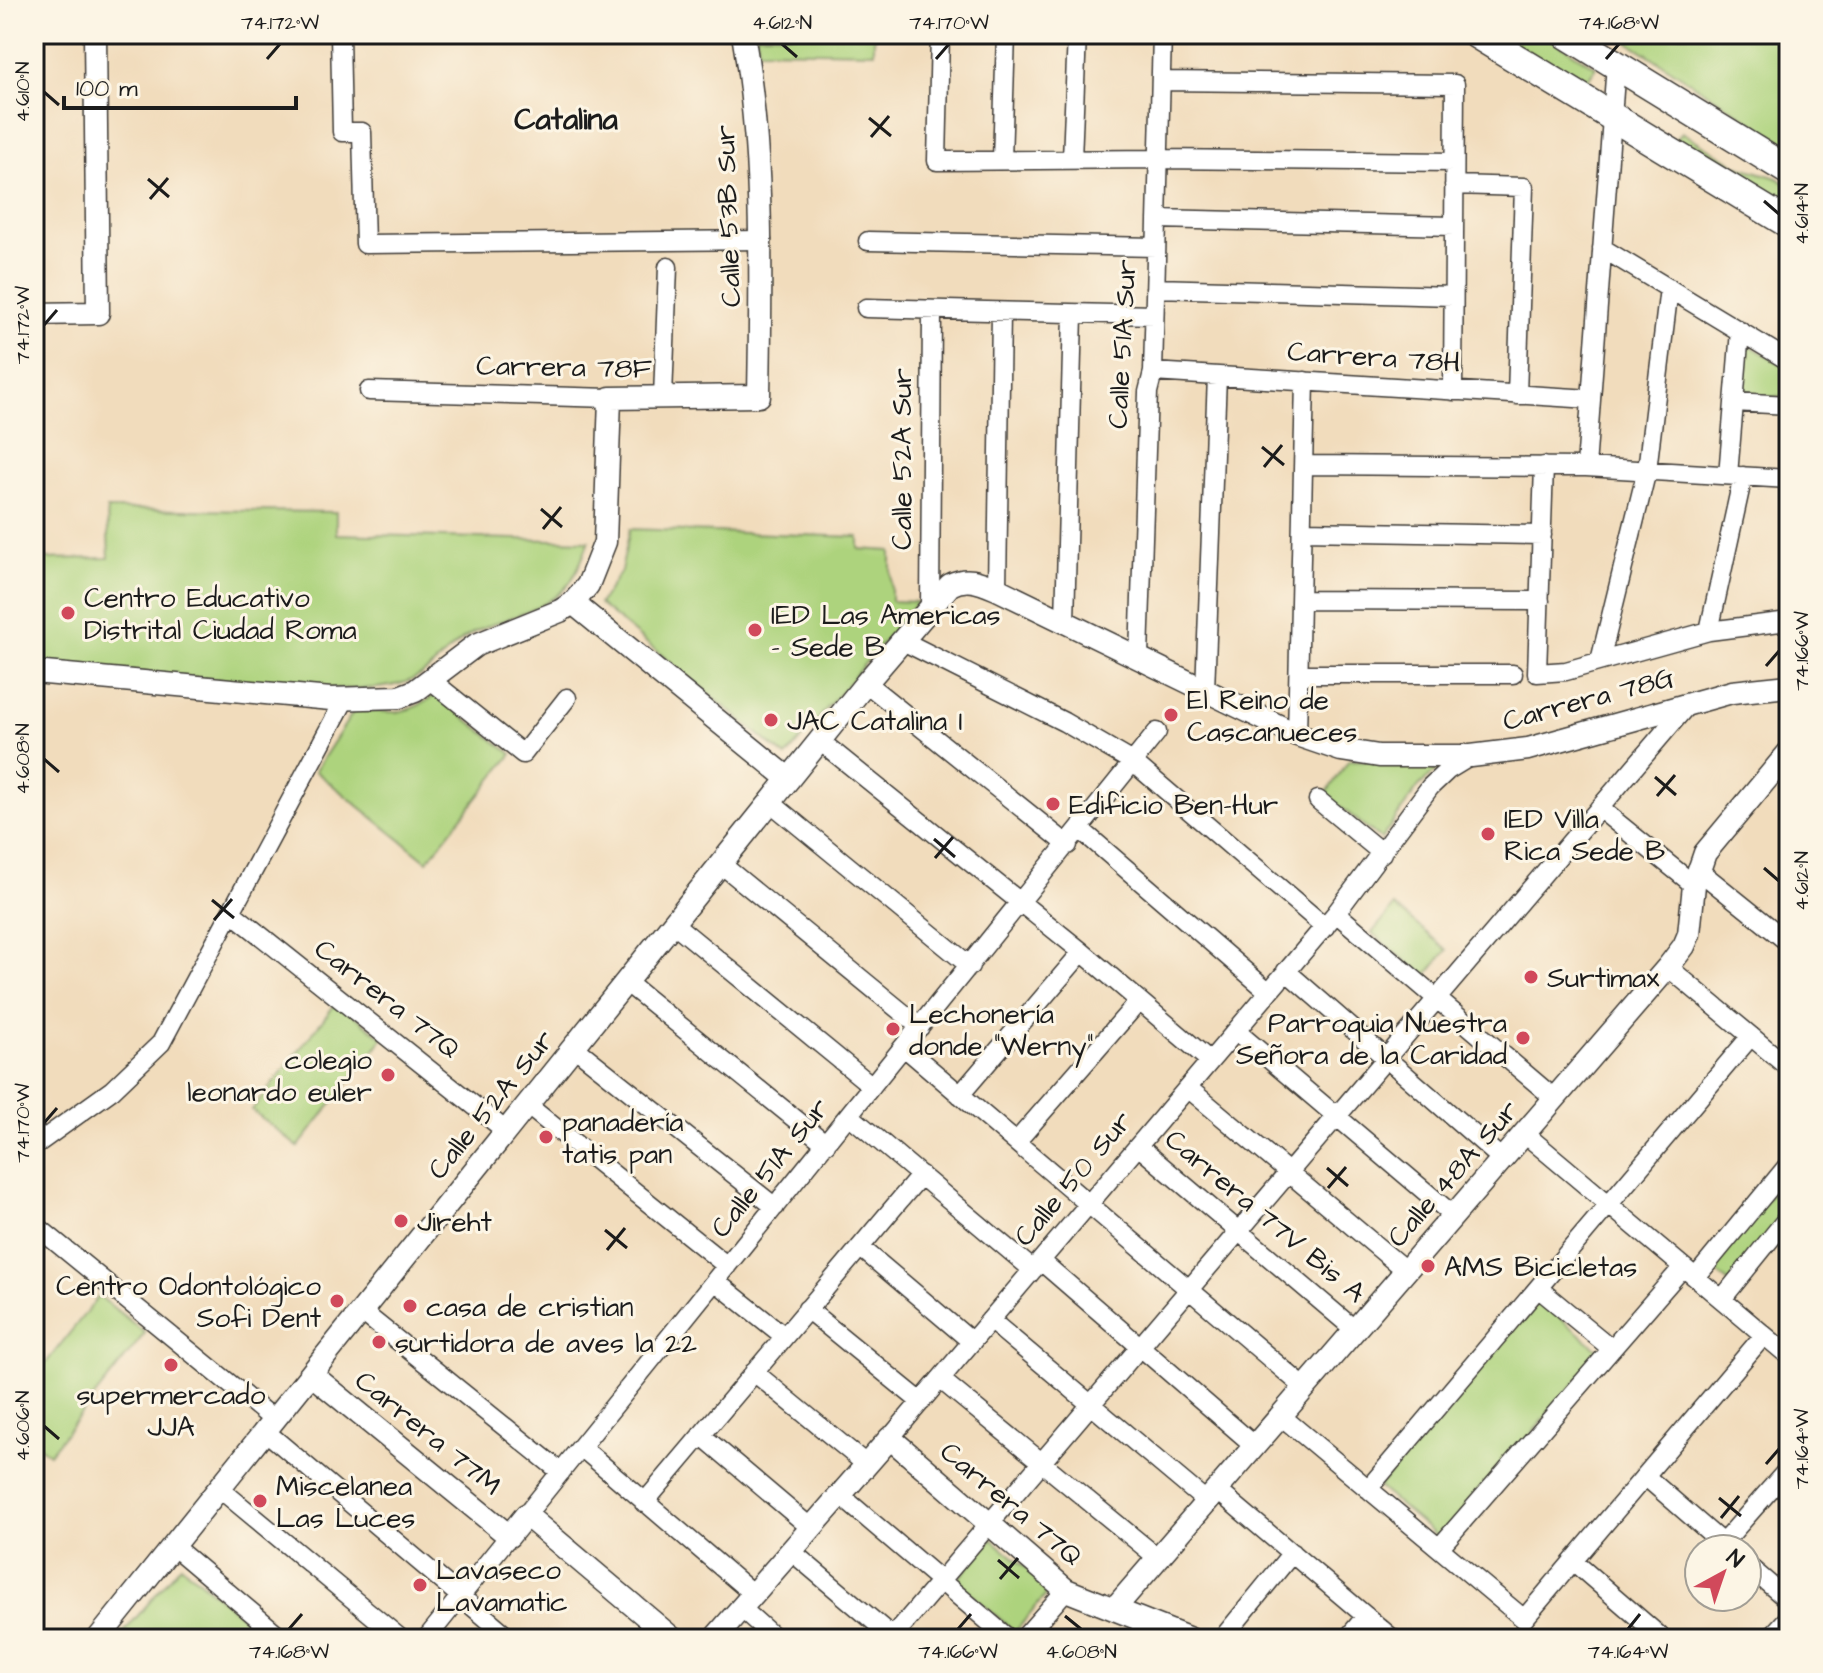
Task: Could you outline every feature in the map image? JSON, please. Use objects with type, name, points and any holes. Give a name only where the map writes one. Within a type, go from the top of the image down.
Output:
[{"type":"main road","points":[[1476,34],[1789,224]]},
{"type":"main road","points":[[1566,34],[1789,171]]},
{"type":"street","points":[[34,314],[98,313],[95,34]]},
{"type":"street","points":[[340,34],[342,132],[362,132],[365,244],[762,240]]},
{"type":"street","name":"Calle 53B Sur","points":[[743,34],[758,151],[762,240],[759,396]]},
{"type":"street","points":[[940,34],[937,161],[1158,159],[1454,162]]},
{"type":"street","points":[[1002,160],[1006,34]]},
{"type":"street","points":[[1072,159],[1077,34]]},
{"type":"street","name":"Calle 51A Sur","points":[[1139,656],[1148,392],[1153,372],[1162,34]]},
{"type":"street","points":[[1586,467],[1616,64]]},
{"type":"street","points":[[1161,81],[1455,84],[1453,391]]},
{"type":"street","points":[[1454,185],[1524,187],[1517,395]]},
{"type":"street","points":[[1157,219],[1454,226]]},
{"type":"street","points":[[868,241],[1156,247]]},
{"type":"street","points":[[1602,248],[1789,361]]},
{"type":"street","points":[[663,397],[668,267]]},
{"type":"street","points":[[1155,288],[1453,296]]},
{"type":"street","points":[[1600,661],[1647,470],[1669,288]]},
{"type":"street","points":[[866,308],[1154,315]]},
{"type":"street","name":"Calle 52A Sur","points":[[930,608],[932,310]]},
{"type":"street","points":[[997,589],[1001,312]]},
{"type":"street","points":[[1065,621],[1073,314]]},
{"type":"street","points":[[1709,631],[1736,475],[1734,402],[1740,331]]},
{"type":"street","name":"Carrera 78H","points":[[1153,372],[1591,399]]},
{"type":"street","points":[[1205,690],[1217,376]]},
{"type":"street","points":[[1297,735],[1305,381]]},
{"type":"street","name":"Carrera 78F","points":[[369,391],[610,398],[759,396]]},
{"type":"street","points":[[34,672],[345,699],[399,697],[415,691],[476,645],[560,611],[573,603],[588,585],[605,542],[610,398]]},
{"type":"street","points":[[1734,402],[1789,405]]},
{"type":"street","points":[[1303,465],[1586,467],[1789,479]]},
{"type":"street","points":[[1544,466],[1537,673],[1566,671],[1709,631],[1789,621]]},
{"type":"street","points":[[1302,531],[1542,535]]},
{"type":"street","name":"Calle 52A Sur","points":[[98,1639],[866,683],[950,585],[959,580]]},
{"type":"street","name":"Carrera 78G","points":[[959,580],[975,580],[997,589],[1297,735],[1341,750],[1379,756],[1471,756],[1528,749],[1732,692],[1789,686]]},
{"type":"street","points":[[1300,600],[1540,601]]},
{"type":"street","points":[[573,603],[789,779]]},
{"type":"street","points":[[901,640],[1064,722],[1133,762],[1330,920],[1437,999],[1555,1099]]},
{"type":"street","points":[[1299,674],[1513,674]]},
{"type":"street","points":[[432,681],[523,754],[567,698]]},
{"type":"street","points":[[866,683],[1068,845]]},
{"type":"street","points":[[34,1146],[112,1090],[161,1043],[345,699]]},
{"type":"street","points":[[791,1551],[893,1638],[1689,703]]},
{"type":"street","name":"Calle 51A Sur","points":[[426,1639],[1157,732]]},
{"type":"street","points":[[820,741],[1082,952],[1210,1061]]},
{"type":"street","name":"Calle 50 Sur","points":[[714,1639],[921,1402],[1330,920],[1438,778],[1471,756]]},
{"type":"street","name":"Calle 48A Sur","points":[[1114,1609],[1668,967],[1689,934],[1696,877],[1714,839],[1785,765]]},
{"type":"street","points":[[1318,800],[1382,853]]},
{"type":"street","points":[[770,802],[970,966]]},
{"type":"street","points":[[1599,808],[1789,943]]},
{"type":"street","points":[[1080,829],[1269,992]]},
{"type":"street","points":[[721,864],[920,1027]]},
{"type":"street","name":"Carrera 77Q","points":[[231,912],[506,1131]]},
{"type":"street","points":[[673,923],[872,1086]]},
{"type":"street","points":[[960,1095],[1082,952]]},
{"type":"street","points":[[1668,967],[1789,1068]]},
{"type":"street","points":[[1286,971],[1503,1160]]},
{"type":"street","points":[[626,982],[826,1144]]},
{"type":"street","points":[[1016,1142],[1139,1001]]},
{"type":"street","points":[[1236,1031],[1454,1216]]},
{"type":"street","points":[[1368,1489],[1751,1036]]},
{"type":"street","points":[[574,1047],[775,1207]]},
{"type":"street","points":[[904,1047],[1305,1388]]},
{"type":"street","points":[[1188,1088],[1406,1271]]},
{"type":"street","points":[[527,1105],[727,1266]]},
{"type":"street","points":[[849,1115],[1140,1347],[1255,1446]]},
{"type":"street","points":[[1525,1134],[1789,1356]]},
{"type":"street","name":"Carrera 77V Bis A","points":[[1138,1146],[1355,1330]]},
{"type":"street","points":[[1439,1548],[1612,1349],[1689,1272],[1789,1164]]},
{"type":"street","points":[[644,1503],[921,1175]]},
{"type":"street","points":[[1722,1299],[1789,1216]]},
{"type":"street","points":[[34,1224],[270,1426],[511,1639]]},
{"type":"street","points":[[860,1247],[972,1342]]},
{"type":"street","points":[[715,1281],[784,1336]]},
{"type":"street","points":[[1538,1288],[1612,1349]]},
{"type":"street","points":[[807,1309],[921,1402]]},
{"type":"street","points":[[361,1311],[561,1472]]},
{"type":"street","points":[[990,1320],[1090,1405],[1292,1553],[1393,1639]]},
{"type":"street","points":[[1281,1416],[1524,1619],[1764,1335]]},
{"type":"street","points":[[754,1372],[867,1465]]},
{"type":"street","name":"Carrera 77M","points":[[311,1374],[509,1536]]},
{"type":"street","points":[[940,1379],[1158,1558]]},
{"type":"street","points":[[701,1435],[811,1528]]},
{"type":"street","name":"Carrera 77Q","points":[[890,1438],[1066,1590],[1114,1609],[1141,1630],[1190,1639]]},
{"type":"street","points":[[581,1447],[747,1601],[776,1639]]},
{"type":"street","points":[[1736,1533],[1789,1468]]},
{"type":"street","points":[[1645,1476],[1711,1533]]},
{"type":"street","points":[[219,1488],[401,1639]]},
{"type":"street","points":[[840,1495],[1009,1639]]},
{"type":"street","name":"Carrera 77M","points":[[526,1515],[673,1639]]},
{"type":"street","points":[[173,1546],[283,1639]]},
{"type":"street","points":[[1222,1639],[1292,1553]]},
{"type":"street","points":[[1573,1561],[1663,1639]]},
{"type":"street","points":[[1763,1579],[1789,1601]]},
{"type":"street","points":[[1023,1639],[1066,1590]]},
{"type":"street","points":[[1347,1639],[1366,1616]]},
{"type":"street","points":[[1769,1639],[1789,1617]]},
{"type":"green space","points":[[756,34],[874,34],[874,52],[759,50]]},
{"type":"green space","points":[[1499,34],[1543,34],[1596,67],[1583,87]]},
{"type":"green space","points":[[1616,34],[1789,34],[1788,145]]},
{"type":"green space","points":[[1682,132],[1738,166],[1777,178],[1789,186],[1789,216],[1673,145]]},
{"type":"green space","points":[[1745,343],[1789,368],[1789,398],[1741,395]]},
{"type":"green space","points":[[107,509],[336,512],[336,534],[589,541],[575,575],[558,594],[535,608],[471,634],[423,674],[403,683],[358,689],[327,688],[34,661],[34,559],[109,558]]},
{"type":"green space","points":[[630,529],[859,537],[859,549],[891,551],[891,601],[917,602],[786,757],[599,604],[621,571]]},
{"type":"green space","points":[[435,695],[512,754],[427,861],[315,771],[355,709],[397,712],[415,707]]},
{"type":"green space","points":[[1349,760],[1445,763],[1419,786],[1381,839],[1325,795]]},
{"type":"green space","points":[[1394,906],[1447,950],[1425,977],[1372,933]]},
{"type":"green space","points":[[337,1002],[383,1038],[298,1147],[252,1110]]},
{"type":"green space","points":[[1789,1172],[1789,1209],[1729,1283],[1711,1268]]},
{"type":"green space","points":[[99,1296],[145,1333],[49,1454],[34,1442],[34,1378]]},
{"type":"green space","points":[[1538,1299],[1601,1352],[1441,1540],[1378,1487]]},
{"type":"green space","points":[[992,1539],[1051,1589],[1015,1632],[956,1581]]},
{"type":"green space","points":[[181,1565],[268,1639],[118,1639]]},
{"type":"place","name":"Centro Educativo Distrital Ciudad Roma","points":[[68,613]]},
{"type":"place","name":"IED Las Americas - Sede B","points":[[755,630]]},
{"type":"place","name":"El Reino de Cascanueces","points":[[1171,715]]},
{"type":"place","name":"JAC Catalina I","points":[[771,720]]},
{"type":"place","name":"Edificio Ben-Hur","points":[[1053,804]]},
{"type":"place","name":"IED Villa Rica Sede B","points":[[1488,834]]},
{"type":"place","name":"Surtimax","points":[[1531,977]]},
{"type":"place","name":"Lechonería donde \"Werny\"","points":[[893,1029]]},
{"type":"place","name":"Parroquia Nuestra Señora de la Caridad","points":[[1523,1038]]},
{"type":"place","name":"colegio leonardo euler","points":[[388,1075]]},
{"type":"place","name":"panadería tatis pan","points":[[546,1137]]},
{"type":"place","name":"Jireht","points":[[401,1221]]},
{"type":"place","name":"AMS Bicicletas","points":[[1428,1266]]},
{"type":"place","name":"Centro Odontológico Sofi Dent","points":[[337,1301]]},
{"type":"place","name":"casa de cristian","points":[[410,1306]]},
{"type":"place","name":"surtidora de aves la 22","points":[[379,1342]]},
{"type":"place","name":"supermercado JJA","points":[[171,1365]]},
{"type":"place","name":"Miscelanea Las Luces","points":[[260,1501]]},
{"type":"place","name":"Lavaseco Lavamatic","points":[[420,1585]]},
{"type":"district","name":"Catalina","points":[[566,119]]}]
